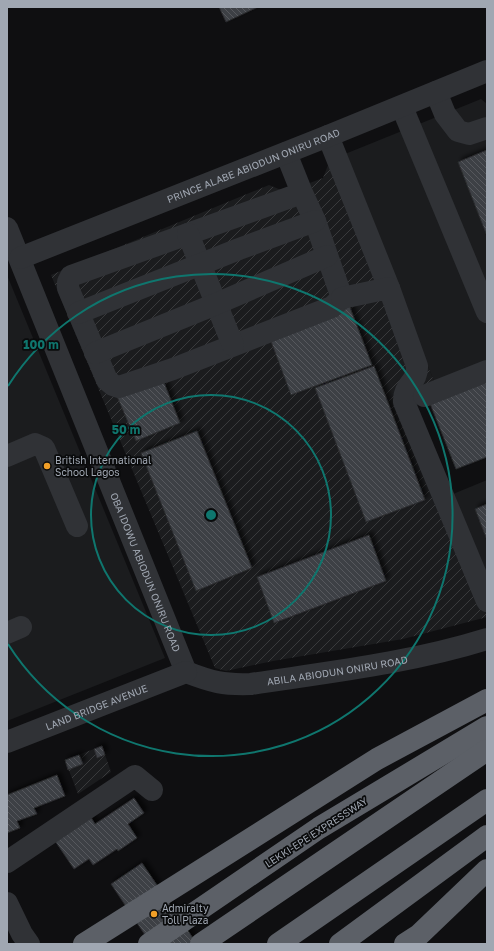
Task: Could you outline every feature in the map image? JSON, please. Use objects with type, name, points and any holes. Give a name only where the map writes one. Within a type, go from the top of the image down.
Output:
[{"type":"highway","points":[[84,944],[377,759],[487,700]]},
{"type":"highway","name":"LEKKI-EPE EXPRESSWAY","points":[[149,944],[319,828],[487,726]]},
{"type":"highway","points":[[201,944],[487,750]]},
{"type":"highway","points":[[278,944],[487,800]]},
{"type":"highway","points":[[340,944],[487,836]]},
{"type":"highway","points":[[405,944],[418,935],[487,870]]},
{"type":"street","name":"PRINCE ALABE ABIODUN ONIRU ROAD","points":[[20,258],[486,73]]},
{"type":"street","points":[[436,92],[445,114],[458,131],[469,134],[487,128]]},
{"type":"street","points":[[402,107],[487,312]]},
{"type":"street","points":[[328,136],[389,288],[417,366],[418,373],[406,388],[404,402],[487,601]]},
{"type":"street","points":[[286,153],[315,221],[342,298]]},
{"type":"street","points":[[302,193],[71,276],[68,282],[68,288],[107,380],[113,385],[119,387],[173,369],[332,306],[342,298],[389,288]]},
{"type":"street","points":[[78,313],[315,221]]},
{"type":"street","name":"OBA IDOWU ABIODUN ONIRU ROAD","points":[[7,228],[186,672]]},
{"type":"street","points":[[188,234],[234,345]]},
{"type":"street","points":[[95,353],[216,304],[327,256]]},
{"type":"street","points":[[424,396],[487,371]]},
{"type":"street","points":[[7,456],[35,444],[44,448],[77,526]]},
{"type":"street","name":"ABILA ABIODUN ONIRU ROAD","points":[[186,672],[213,682],[230,685],[251,684],[421,657],[487,639]]},
{"type":"street","name":"LAND BRIDGE AVENUE","points":[[7,742],[186,672]]},
{"type":"street","points":[[7,862],[135,776],[152,790]]},
{"type":"street","points":[[7,903],[22,934],[29,944]]},
{"type":"shaded area","points":[[481,99],[487,104],[487,367],[437,388],[340,156]]},
{"type":"shaded area","points":[[340,156],[437,388],[413,398],[487,575],[487,617],[403,639],[273,661],[226,671],[215,668],[51,275],[269,185],[286,192],[323,178],[330,160]]},
{"type":"shaded area","name":"British International School Lagos","points":[[7,275],[165,658],[7,721]]},
{"type":"shaded area","points":[[487,480],[487,575],[453,494]]},
{"type":"shaded area","points":[[102,746],[111,772],[78,794],[65,760]]},
{"type":"building","points":[[219,7],[258,7],[226,22]]},
{"type":"building","points":[[487,150],[487,236],[458,162]]},
{"type":"building","points":[[349,305],[372,365],[291,395],[269,336]]},
{"type":"building","points":[[374,366],[425,500],[366,522],[315,388]]},
{"type":"building","points":[[161,375],[180,423],[136,441],[116,394]]},
{"type":"building","points":[[487,378],[487,457],[456,469],[429,401]]},
{"type":"building","points":[[197,431],[252,568],[196,591],[141,453]]},
{"type":"building","points":[[487,504],[487,540],[475,509]]},
{"type":"building","points":[[369,535],[386,581],[274,623],[257,577]]},
{"type":"building","points":[[102,746],[105,755],[97,758],[94,749]]},
{"type":"building","points":[[79,755],[83,764],[68,770],[65,760]]},
{"type":"building","points":[[57,775],[65,796],[34,808],[37,814],[17,821],[20,828],[7,833],[7,795]]},
{"type":"building","points":[[134,798],[144,813],[128,824],[137,838],[93,865],[89,859],[74,869],[53,838],[89,814],[95,824]]},
{"type":"building","name":"Admiralty Toll Plaza","points":[[142,863],[197,944],[151,944],[111,884]]},
{"type":"place","name":"British International School Lagos","points":[[47,466]]},
{"type":"place","name":"Admiralty Toll Plaza","points":[[154,914]]}]
